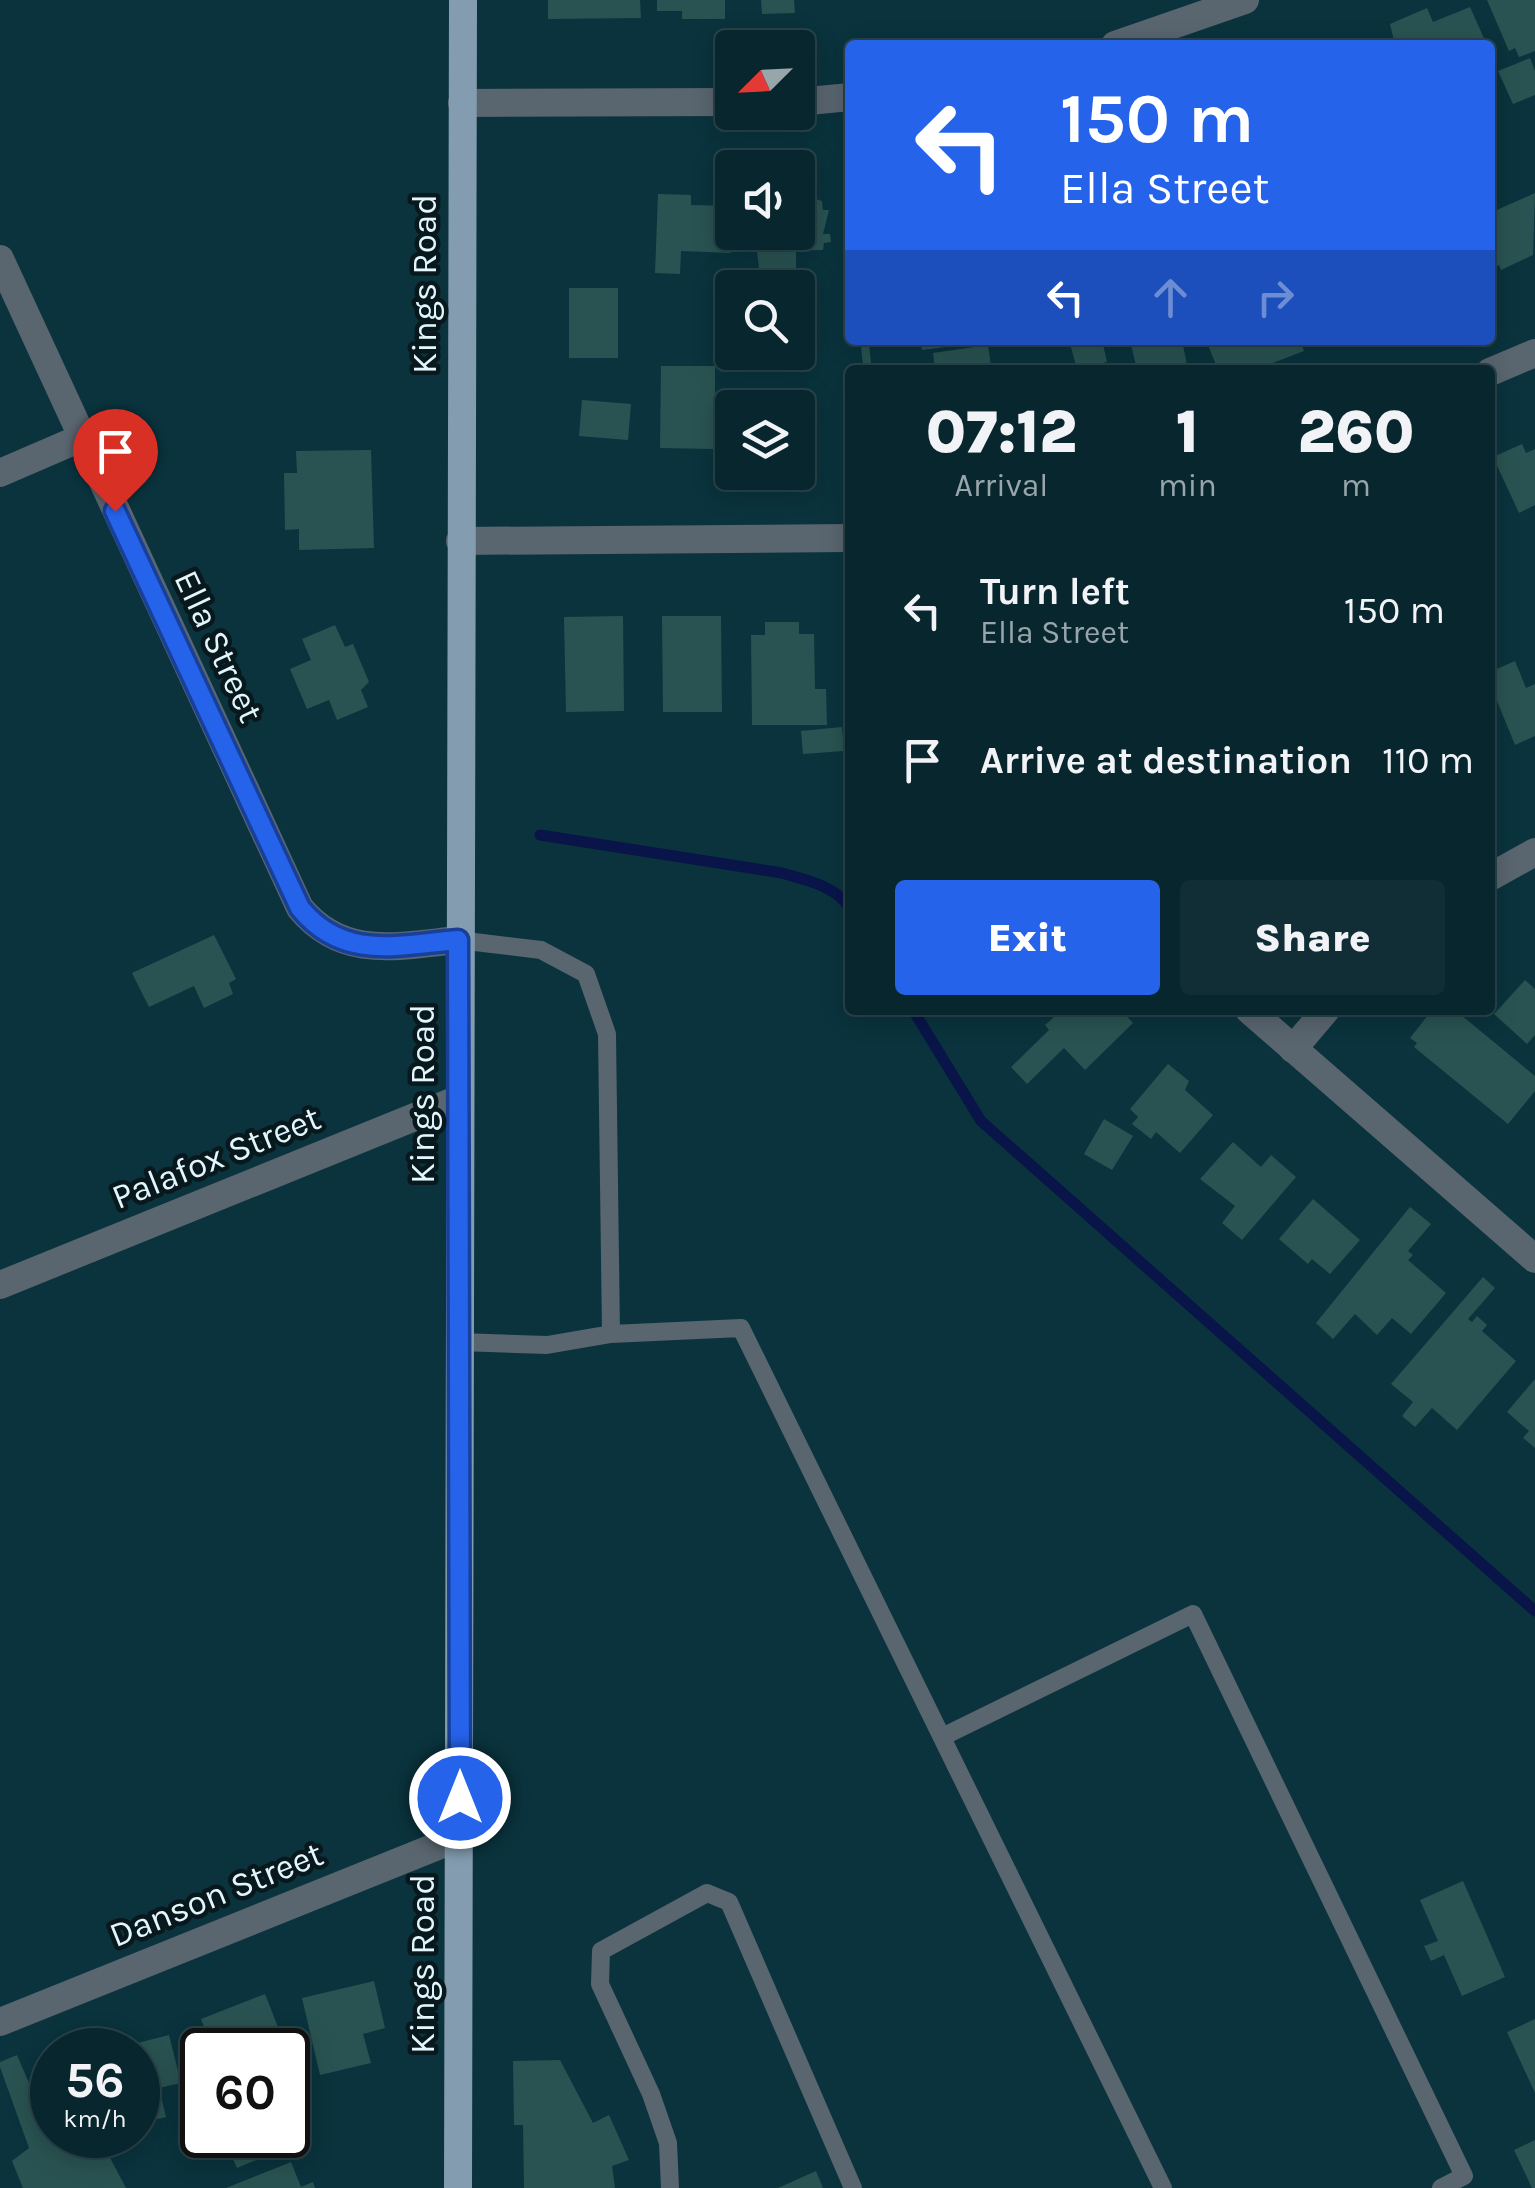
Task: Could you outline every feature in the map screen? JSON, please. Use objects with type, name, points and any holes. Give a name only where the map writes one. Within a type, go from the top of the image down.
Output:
[{"type":"main road","name":"Kings Road","points":[[458,2188],[463,0]]},
{"type":"street","points":[[1130,40],[1246,0]]},
{"type":"street","points":[[815,100],[845,97]]},
{"type":"street","points":[[462,103],[715,102]]},
{"type":"street","name":"Ella Street","points":[[0,259],[300,908],[314,925],[352,946],[458,940]]},
{"type":"street","points":[[1495,370],[1535,353]]},
{"type":"street","points":[[0,473],[81,438]]},
{"type":"street","points":[[460,541],[845,538]]},
{"type":"street","points":[[1495,874],[1535,852]]},
{"type":"street","points":[[1254,1015],[1535,1259]]},
{"type":"street","points":[[1293,1049],[1322,1015]]},
{"type":"street","name":"Palafox Street","points":[[0,1285],[460,1099]]},
{"type":"street","name":"Danson Street","points":[[0,2022],[460,1836]]},
{"type":"lane","points":[[458,940],[541,950],[586,974],[606,1034],[612,1334]]},
{"type":"lane","points":[[460,1342],[548,1345],[612,1334],[741,1328],[1163,2188]]},
{"type":"lane","points":[[942,1738],[1193,1614],[1464,2176],[1441,2188]]},
{"type":"lane","points":[[670,2188],[668,2144],[651,2094],[600,1984],[600,1951],[707,1894],[729,1902],[853,2188]]},
{"type":"building","points":[[548,0],[640,0],[641,18],[548,19]]},
{"type":"building","points":[[657,0],[725,0],[725,19],[682,19],[682,11],[657,11]]},
{"type":"building","points":[[761,0],[794,0],[795,13],[762,14]]},
{"type":"building","points":[[1487,0],[1535,0],[1535,51],[1519,57],[1515,48],[1509,51]]},
{"type":"building","points":[[1470,7],[1485,40],[1394,40],[1390,24],[1427,8],[1433,22]]},
{"type":"building","points":[[1530,58],[1535,71],[1535,95],[1513,104],[1498,71]]},
{"type":"building","points":[[1535,193],[1533,255],[1501,270],[1499,265],[1495,267],[1495,211]]},
{"type":"building","points":[[658,194],[691,195],[691,205],[715,206],[715,250],[731,253],[681,251],[680,274],[655,273]]},
{"type":"building","points":[[815,199],[822,201],[823,210],[829,210],[823,234],[830,234],[831,242],[824,243],[823,250],[815,250]]},
{"type":"building","points":[[757,250],[796,250],[796,270],[759,270]]},
{"type":"building","points":[[569,288],[618,288],[618,358],[569,358]]},
{"type":"building","points":[[869,345],[871,363],[876,365],[863,365],[861,346]]},
{"type":"building","points":[[921,345],[954,346],[922,350]]},
{"type":"building","points":[[988,345],[991,365],[934,365],[933,353]]},
{"type":"building","points":[[1070,345],[1103,345],[1107,362],[1076,365]]},
{"type":"building","points":[[1131,345],[1183,345],[1187,365],[1136,365]]},
{"type":"building","points":[[1208,345],[1302,345],[1304,351],[1268,365],[1216,365]]},
{"type":"building","points":[[661,366],[715,366],[715,449],[660,448]]},
{"type":"building","points":[[582,400],[631,404],[628,440],[579,436]]},
{"type":"building","points":[[1522,444],[1526,453],[1535,449],[1535,505],[1519,513],[1495,456]]},
{"type":"building","points":[[371,450],[374,548],[299,550],[299,529],[285,530],[284,473],[297,473],[296,451]]},
{"type":"building","points":[[623,616],[624,711],[566,712],[564,617]]},
{"type":"building","points":[[662,616],[721,616],[722,712],[663,712]]},
{"type":"building","points":[[765,622],[799,622],[799,634],[814,634],[815,689],[826,689],[827,725],[752,725],[751,635],[765,635]]},
{"type":"building","points":[[335,625],[345,647],[353,644],[369,682],[361,690],[368,707],[337,720],[329,700],[307,709],[290,669],[311,660],[302,639]]},
{"type":"building","points":[[1515,661],[1526,688],[1535,684],[1535,736],[1515,745],[1495,696],[1495,670]]},
{"type":"building","points":[[842,727],[844,751],[803,754],[801,731]]},
{"type":"building","points":[[214,935],[236,979],[229,983],[233,994],[204,1008],[194,986],[149,1007],[132,973]]},
{"type":"building","points":[[1525,980],[1535,989],[1535,1035],[1527,1044],[1495,1013]]},
{"type":"building","points":[[1056,1015],[1126,1015],[1133,1023],[1085,1070],[1064,1048],[1027,1084],[1011,1067],[1049,1030],[1045,1025]]},
{"type":"building","points":[[1428,1015],[1461,1015],[1535,1076],[1535,1091],[1508,1124],[1414,1047],[1417,1043],[1410,1038]]},
{"type":"building","points":[[1168,1064],[1189,1081],[1185,1090],[1213,1115],[1180,1153],[1156,1132],[1151,1139],[1132,1124],[1138,1117],[1130,1109]]},
{"type":"building","points":[[1104,1119],[1133,1136],[1112,1170],[1084,1154]]},
{"type":"building","points":[[1233,1142],[1261,1167],[1271,1155],[1296,1177],[1242,1240],[1222,1223],[1235,1206],[1200,1179]]},
{"type":"building","points":[[1313,1199],[1360,1240],[1330,1274],[1312,1259],[1308,1264],[1279,1239]]},
{"type":"building","points":[[1410,1207],[1431,1224],[1408,1251],[1413,1255],[1408,1260],[1446,1293],[1411,1334],[1392,1318],[1377,1335],[1355,1314],[1333,1339],[1316,1323]]},
{"type":"building","points":[[1483,1277],[1495,1288],[1468,1319],[1472,1322],[1477,1316],[1487,1325],[1482,1331],[1516,1361],[1457,1430],[1432,1408],[1415,1427],[1402,1416],[1413,1402],[1391,1384]]},
{"type":"building","points":[[1535,1379],[1535,1448],[1523,1438],[1529,1431],[1507,1412]]},
{"type":"building","points":[[1463,1881],[1505,1977],[1462,1996],[1444,1955],[1431,1961],[1424,1946],[1438,1941],[1420,1900]]},
{"type":"building","points":[[374,1981],[385,2028],[363,2034],[371,2063],[320,2075],[302,1998]]},
{"type":"building","points":[[265,1994],[278,2028],[204,2028],[201,2019]]},
{"type":"building","points":[[1535,2019],[1535,2093],[1507,2032]]},
{"type":"building","points":[[169,2035],[180,2083],[160,2088],[160,2037]]},
{"type":"building","points":[[17,2055],[30,2085],[30,2158],[110,2158],[126,2188],[23,2188],[12,2161],[29,2148],[0,2062]]},
{"type":"building","points":[[560,2060],[593,2123],[609,2115],[629,2160],[612,2166],[615,2188],[524,2188],[523,2125],[514,2125],[513,2061]]},
{"type":"building","points":[[160,2092],[166,2117],[160,2118]]},
{"type":"building","points":[[1535,2140],[1535,2188],[1532,2188],[1514,2150]]},
{"type":"building","points":[[232,2158],[261,2158],[237,2168]]},
{"type":"building","points":[[291,2162],[301,2187],[313,2182],[315,2188],[226,2188]]},
{"type":"building","points":[[816,2171],[823,2188],[778,2188]]},
{"type":"waterway","points":[[540,835],[782,873],[829,889],[845,901]]},
{"type":"waterway","points":[[916,1015],[981,1121],[1535,1611]]},
{"type":"route","points":[[115,511],[300,908],[314,925],[352,946],[374,948],[458,940],[460,1798]]}]
